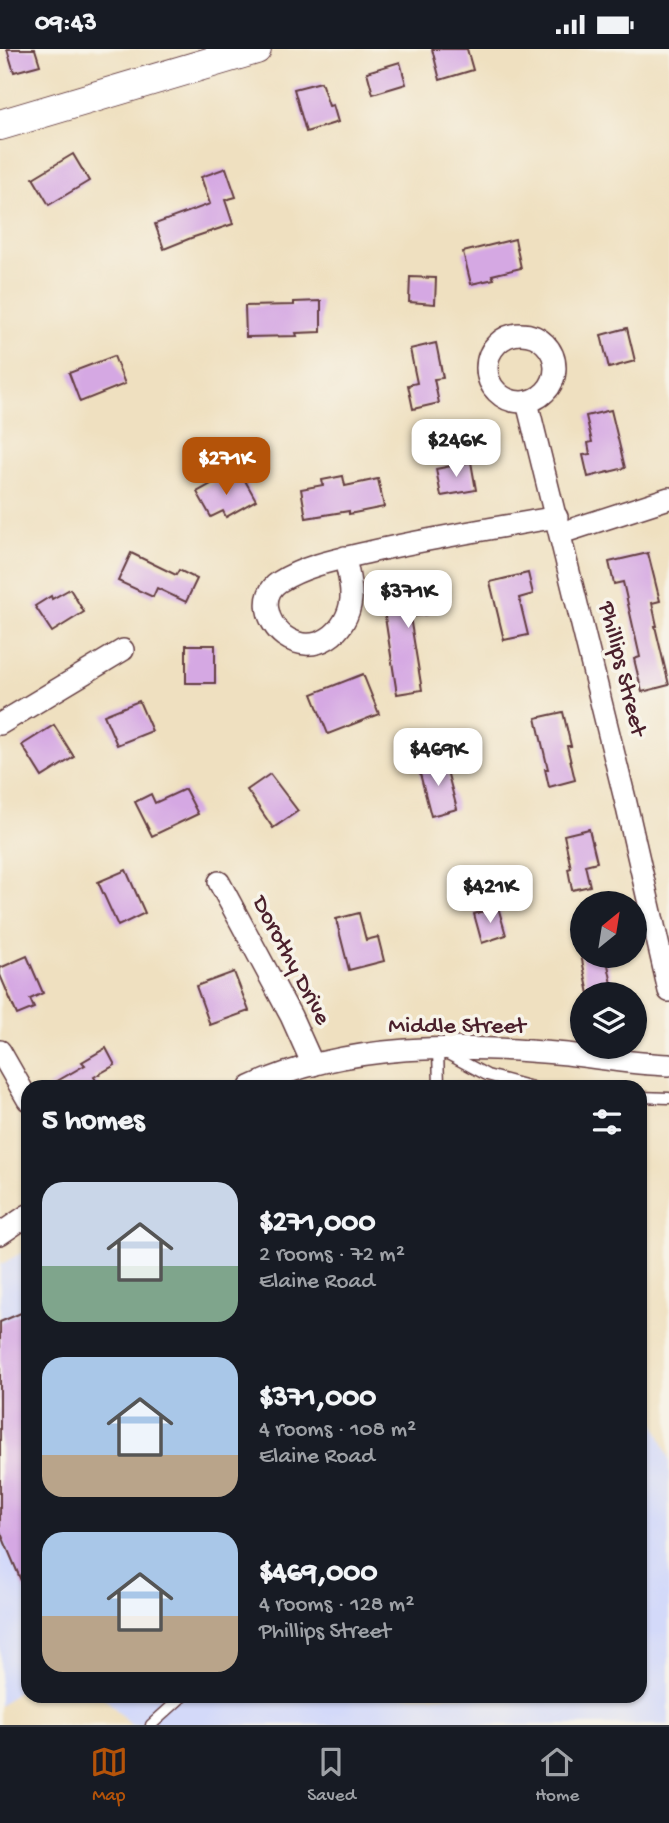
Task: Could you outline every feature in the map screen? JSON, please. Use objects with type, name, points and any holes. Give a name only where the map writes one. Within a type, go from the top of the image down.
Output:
[{"type":"main road","points":[[0,125],[256,49]]},
{"type":"street","name":"Phillips Street","points":[[527,401],[669,991]]},
{"type":"street","points":[[345,557],[351,598],[339,631],[330,638],[306,644],[278,631],[266,602],[275,585],[295,573],[345,557],[424,540],[559,525],[669,498]]},
{"type":"street","points":[[0,724],[123,650]]},
{"type":"street","name":"Dorothy Drive","points":[[219,882],[291,1016],[313,1065]]},
{"type":"street","name":"Middle Street","points":[[270,1080],[313,1065],[351,1056],[438,1049],[520,1051],[669,1065]]},
{"type":"street","points":[[0,1051],[21,1088]]},
{"type":"street","points":[[0,1234],[21,1220]]},
{"type":"lane","points":[[439,1080],[438,1049],[487,1075],[506,1080]]},
{"type":"lane","points":[[647,1097],[669,1098]]},
{"type":"lane","points":[[151,1725],[175,1703]]},
{"type":"shaded area","points":[[21,1253],[21,1688],[0,1706],[0,1265]]},
{"type":"shaded area","points":[[647,1403],[669,1459],[669,1725],[131,1725],[110,1703],[647,1703]]},
{"type":"building","points":[[7,49],[35,49],[40,65],[14,72]]},
{"type":"building","points":[[432,49],[467,49],[473,70],[440,80]]},
{"type":"building","points":[[400,62],[406,84],[373,94],[367,72]]},
{"type":"building","points":[[321,82],[338,122],[306,132],[294,89]]},
{"type":"building","points":[[73,154],[89,181],[49,205],[33,178]]},
{"type":"building","points":[[226,168],[236,197],[225,200],[233,224],[164,249],[155,224],[210,204],[201,177]]},
{"type":"building","points":[[515,239],[521,268],[492,275],[494,279],[471,284],[463,252]]},
{"type":"building","points":[[410,277],[436,278],[435,304],[409,302]]},
{"type":"building","points":[[321,301],[321,332],[296,333],[297,336],[246,337],[245,306],[294,305],[294,302]]},
{"type":"building","points":[[627,328],[635,361],[609,368],[601,335]]},
{"type":"building","points":[[436,343],[443,378],[434,379],[439,403],[413,409],[408,385],[417,383],[410,349]]},
{"type":"building","points":[[114,356],[125,384],[80,402],[69,373]]},
{"type":"building","points":[[611,410],[625,468],[588,477],[583,455],[590,454],[588,443],[592,442],[586,416]]},
{"type":"building","points":[[471,462],[476,490],[441,496],[436,469]]},
{"type":"building","points":[[343,476],[345,486],[378,479],[384,507],[306,518],[301,489],[323,485],[322,480]]},
{"type":"building","points":[[243,477],[256,500],[226,517],[223,511],[211,517],[197,492],[222,478],[227,486]]},
{"type":"building","points":[[131,553],[176,575],[179,570],[197,579],[186,602],[157,588],[153,597],[118,581]]},
{"type":"building","points":[[648,553],[660,601],[652,603],[655,626],[669,685],[642,692],[634,659],[640,657],[623,582],[614,584],[609,562]]},
{"type":"building","points":[[528,573],[533,594],[519,598],[528,635],[504,640],[490,582]]},
{"type":"building","points":[[437,579],[442,606],[428,608],[429,614],[410,617],[422,690],[397,694],[382,598],[405,594],[403,585]]},
{"type":"building","points":[[70,589],[84,612],[52,632],[35,606]]},
{"type":"building","points":[[186,645],[215,645],[215,683],[186,683]]},
{"type":"building","points":[[363,674],[379,714],[328,734],[312,694]]},
{"type":"building","points":[[139,701],[152,731],[117,745],[104,715]]},
{"type":"building","points":[[563,712],[575,780],[549,787],[545,769],[548,769],[536,718]]},
{"type":"building","points":[[54,725],[74,757],[42,777],[22,745]]},
{"type":"building","points":[[444,759],[457,809],[431,816],[418,766]]},
{"type":"building","points":[[270,774],[298,811],[273,828],[247,790]]},
{"type":"building","points":[[185,789],[198,814],[152,836],[135,802],[151,794],[155,803]]},
{"type":"building","points":[[589,829],[597,862],[585,865],[590,886],[572,890],[568,869],[571,868],[564,835]]},
{"type":"building","points":[[126,870],[145,913],[118,926],[98,882]]},
{"type":"building","points":[[498,907],[506,935],[482,943],[474,914]]},
{"type":"building","points":[[359,913],[366,940],[378,937],[384,961],[349,970],[336,919]]},
{"type":"building","points":[[27,956],[43,993],[30,999],[34,1008],[17,1015],[0,975],[0,968]]},
{"type":"building","points":[[584,968],[609,968],[612,982],[587,982]]},
{"type":"building","points":[[234,972],[249,1011],[210,1025],[196,986]]},
{"type":"building","points":[[106,1048],[115,1065],[94,1077],[96,1080],[59,1080],[85,1065],[82,1062]]},
{"type":"building","points":[[21,1313],[21,1580],[0,1531],[0,1322]]}]
